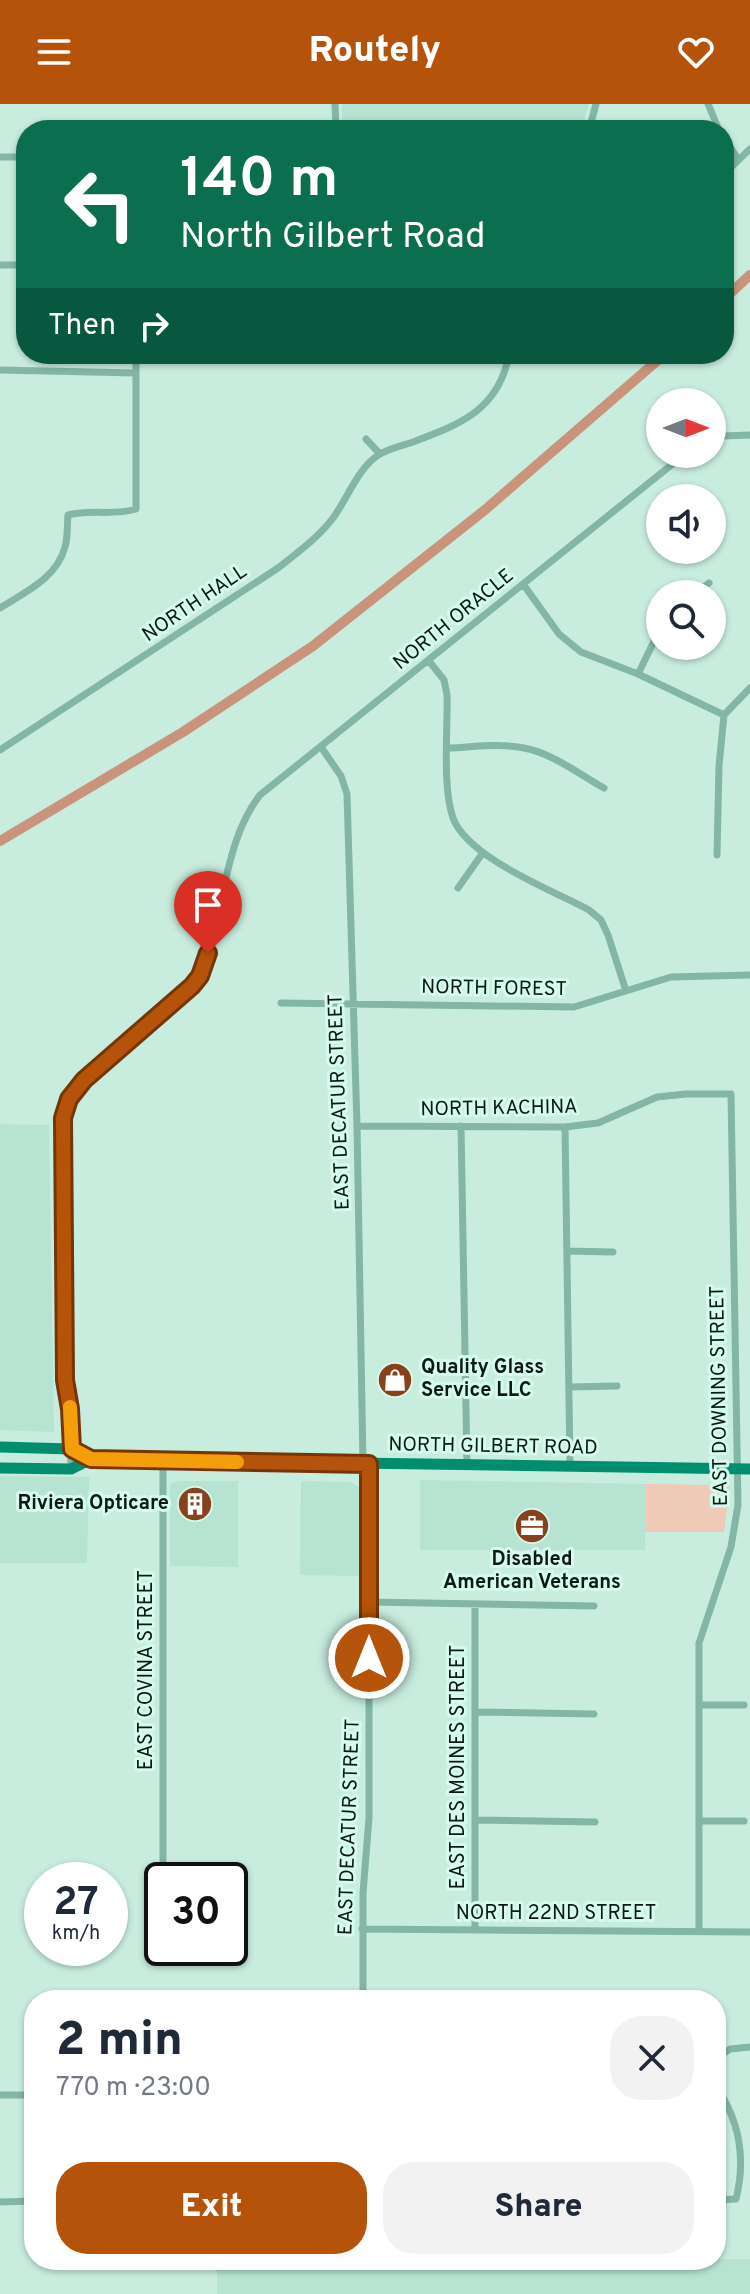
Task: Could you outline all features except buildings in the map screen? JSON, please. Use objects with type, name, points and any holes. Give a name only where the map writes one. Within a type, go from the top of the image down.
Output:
[{"type":"main road","name":"NORTH GILBERT ROAD","points":[[0,1447],[72,1449],[91,1459],[744,1469]]},
{"type":"main road","name":"NORTH GILBERT ROAD","points":[[0,1468],[71,1469],[91,1459]]},
{"type":"street","points":[[734,163],[750,149]]},
{"type":"street","points":[[734,153],[738,159]]},
{"type":"street","points":[[0,608],[45,579],[60,563],[66,544],[68,515],[136,509],[136,364]]},
{"type":"street","name":"NORTH HALL","points":[[0,750],[278,568],[319,535],[355,482],[380,454],[471,417],[498,388],[506,364]]},
{"type":"street","points":[[0,370],[136,373]]},
{"type":"street","points":[[726,436],[750,435]]},
{"type":"street","points":[[366,439],[380,454]]},
{"type":"street","name":"NORTH ORACLE","points":[[72,1449],[65,1380],[63,1118],[69,1099],[84,1080],[200,976],[246,813],[260,795],[668,468]]},
{"type":"street","points":[[523,584],[559,634],[581,652],[638,674],[724,715]]},
{"type":"street","points":[[638,674],[646,658]]},
{"type":"street","points":[[429,661],[444,680],[447,695],[448,795],[454,819],[464,838],[482,854],[589,910],[601,920],[626,991]]},
{"type":"street","points":[[717,855],[719,766],[724,715],[750,688]]},
{"type":"street","name":"EAST DECATUR STREET","points":[[321,747],[341,776],[347,794],[369,1602],[369,1818],[362,1929],[363,1990]]},
{"type":"street","points":[[448,748],[526,748],[546,755],[604,788]]},
{"type":"street","points":[[458,888],[482,854]]},
{"type":"street","name":"NORTH FOREST","points":[[281,1003],[574,1007],[671,977],[750,975]]},
{"type":"street","name":"NORTH KACHINA","points":[[357,1126],[565,1127],[598,1123],[657,1097],[731,1094]]},
{"type":"street","name":"EAST DOWNING STREET","points":[[699,1931],[700,1635],[734,1536],[744,1469],[731,1094]]},
{"type":"street","points":[[461,1126],[467,1465]]},
{"type":"street","points":[[565,1127],[570,1466]]},
{"type":"street","points":[[567,1251],[613,1252]]},
{"type":"street","points":[[569,1387],[617,1386]]},
{"type":"street","points":[[71,1469],[72,1449]]},
{"type":"street","name":"EAST COVINA STREET","points":[[163,1461],[163,1862]]},
{"type":"street","points":[[369,1602],[594,1606]]},
{"type":"street","name":"EAST DES MOINES STREET","points":[[475,1604],[475,1930]]},
{"type":"street","points":[[699,1705],[744,1705]]},
{"type":"street","points":[[475,1712],[594,1714]]},
{"type":"street","points":[[476,1820],[595,1822]]},
{"type":"street","points":[[699,1821],[744,1821]]},
{"type":"street","name":"NORTH 22ND STREET","points":[[362,1929],[750,1932]]},
{"type":"street","points":[[726,2051],[750,2047]]},
{"type":"street","points":[[0,2095],[24,2095]]},
{"type":"street","points":[[726,2104],[733,2116],[741,2163],[736,2199],[726,2200]]},
{"type":"street","points":[[0,2202],[24,2201]]},
{"type":"shaded area","points":[[342,104],[589,104],[584,120],[342,120]]},
{"type":"shaded area","points":[[0,1124],[49,1125],[54,1432],[0,1430]]},
{"type":"shaded area","points":[[0,1476],[89,1477],[87,1563],[0,1563]]},
{"type":"shaded area","points":[[420,1480],[646,1484],[645,1550],[420,1550]]},
{"type":"shaded area","points":[[177,1481],[238,1481],[238,1567],[170,1566],[170,1484]]},
{"type":"shaded area","points":[[301,1481],[350,1482],[359,1487],[360,1576],[300,1575]]},
{"type":"shaded area","points":[[646,1484],[730,1485],[724,1532],[645,1532]]},
{"type":"shaded area","points":[[726,2259],[750,2259],[750,2294],[217,2294],[217,2270],[726,2270]]},
{"type":"waterway","points":[[734,290],[750,275]]},
{"type":"waterway","points":[[0,841],[183,732],[313,646],[486,509],[653,364]]},
{"type":"slow traffic","points":[[70,1407],[72,1449],[91,1459],[237,1462]]},
{"type":"place","name":"Quality Glass Service LLC","points":[[395,1380]]},
{"type":"place","name":"Riviera Opticare","points":[[195,1504]]},
{"type":"place","name":"Disabled American Veterans","points":[[532,1526]]},
{"type":"route","points":[[208,953],[200,976],[192,986],[84,1080],[69,1099],[63,1118],[65,1380],[72,1449],[91,1459],[369,1464],[369,1658]]}]
